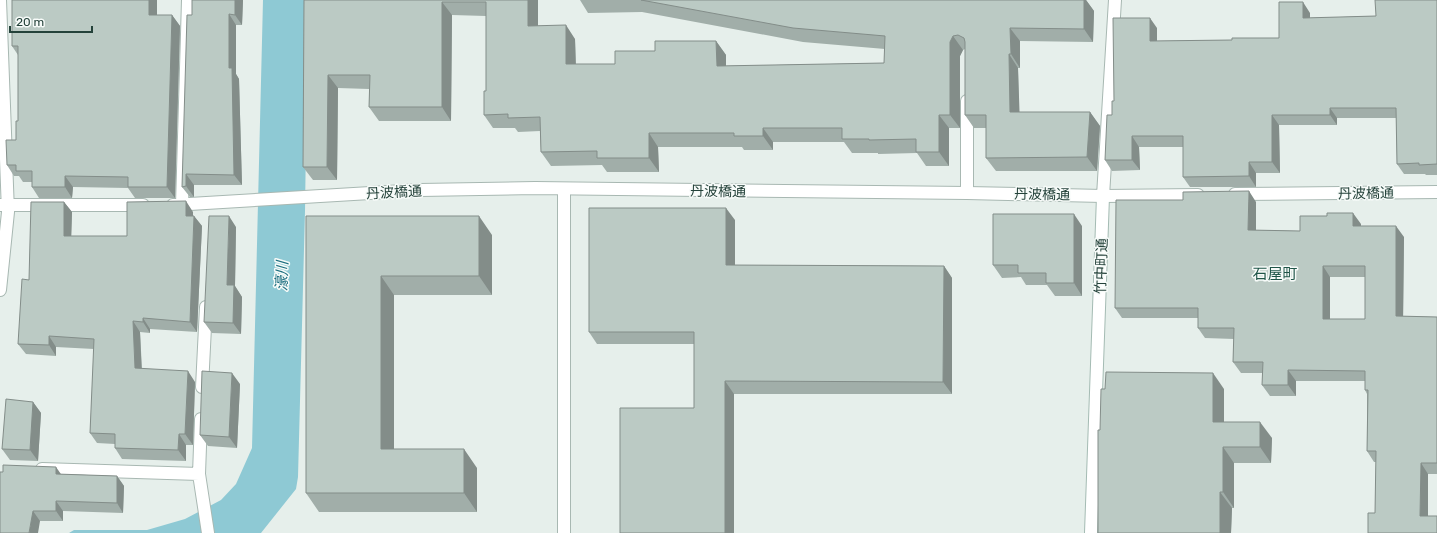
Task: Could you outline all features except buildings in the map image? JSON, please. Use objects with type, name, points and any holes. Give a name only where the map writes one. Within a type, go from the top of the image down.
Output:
[{"type":"street","points":[[0,0],[4,205],[0,290]]},
{"type":"street","points":[[182,204],[188,0]]},
{"type":"street","name":"竹中町通","points":[[1091,533],[1103,196],[1115,0]]},
{"type":"street","points":[[967,86],[967,193]]},
{"type":"street","points":[[564,189],[564,533]]},
{"type":"street","name":"丹波橋通","points":[[4,205],[182,204],[210,207],[242,200],[420,190],[564,189],[967,193],[1103,196],[1206,195]]},
{"type":"street","name":"丹波橋通","points":[[1222,195],[1437,192]]},
{"type":"street","points":[[206,298],[199,474],[208,533]]},
{"type":"street","points":[[32,468],[199,474]]},
{"type":"water","name":"濠川","points":[[263,0],[308,0],[305,211],[298,477],[296,489],[261,533],[69,533],[74,530],[147,530],[185,519],[221,500],[236,484],[252,448]]},
{"type":"district","name":"石屋町","points":[[1275,274]]}]
